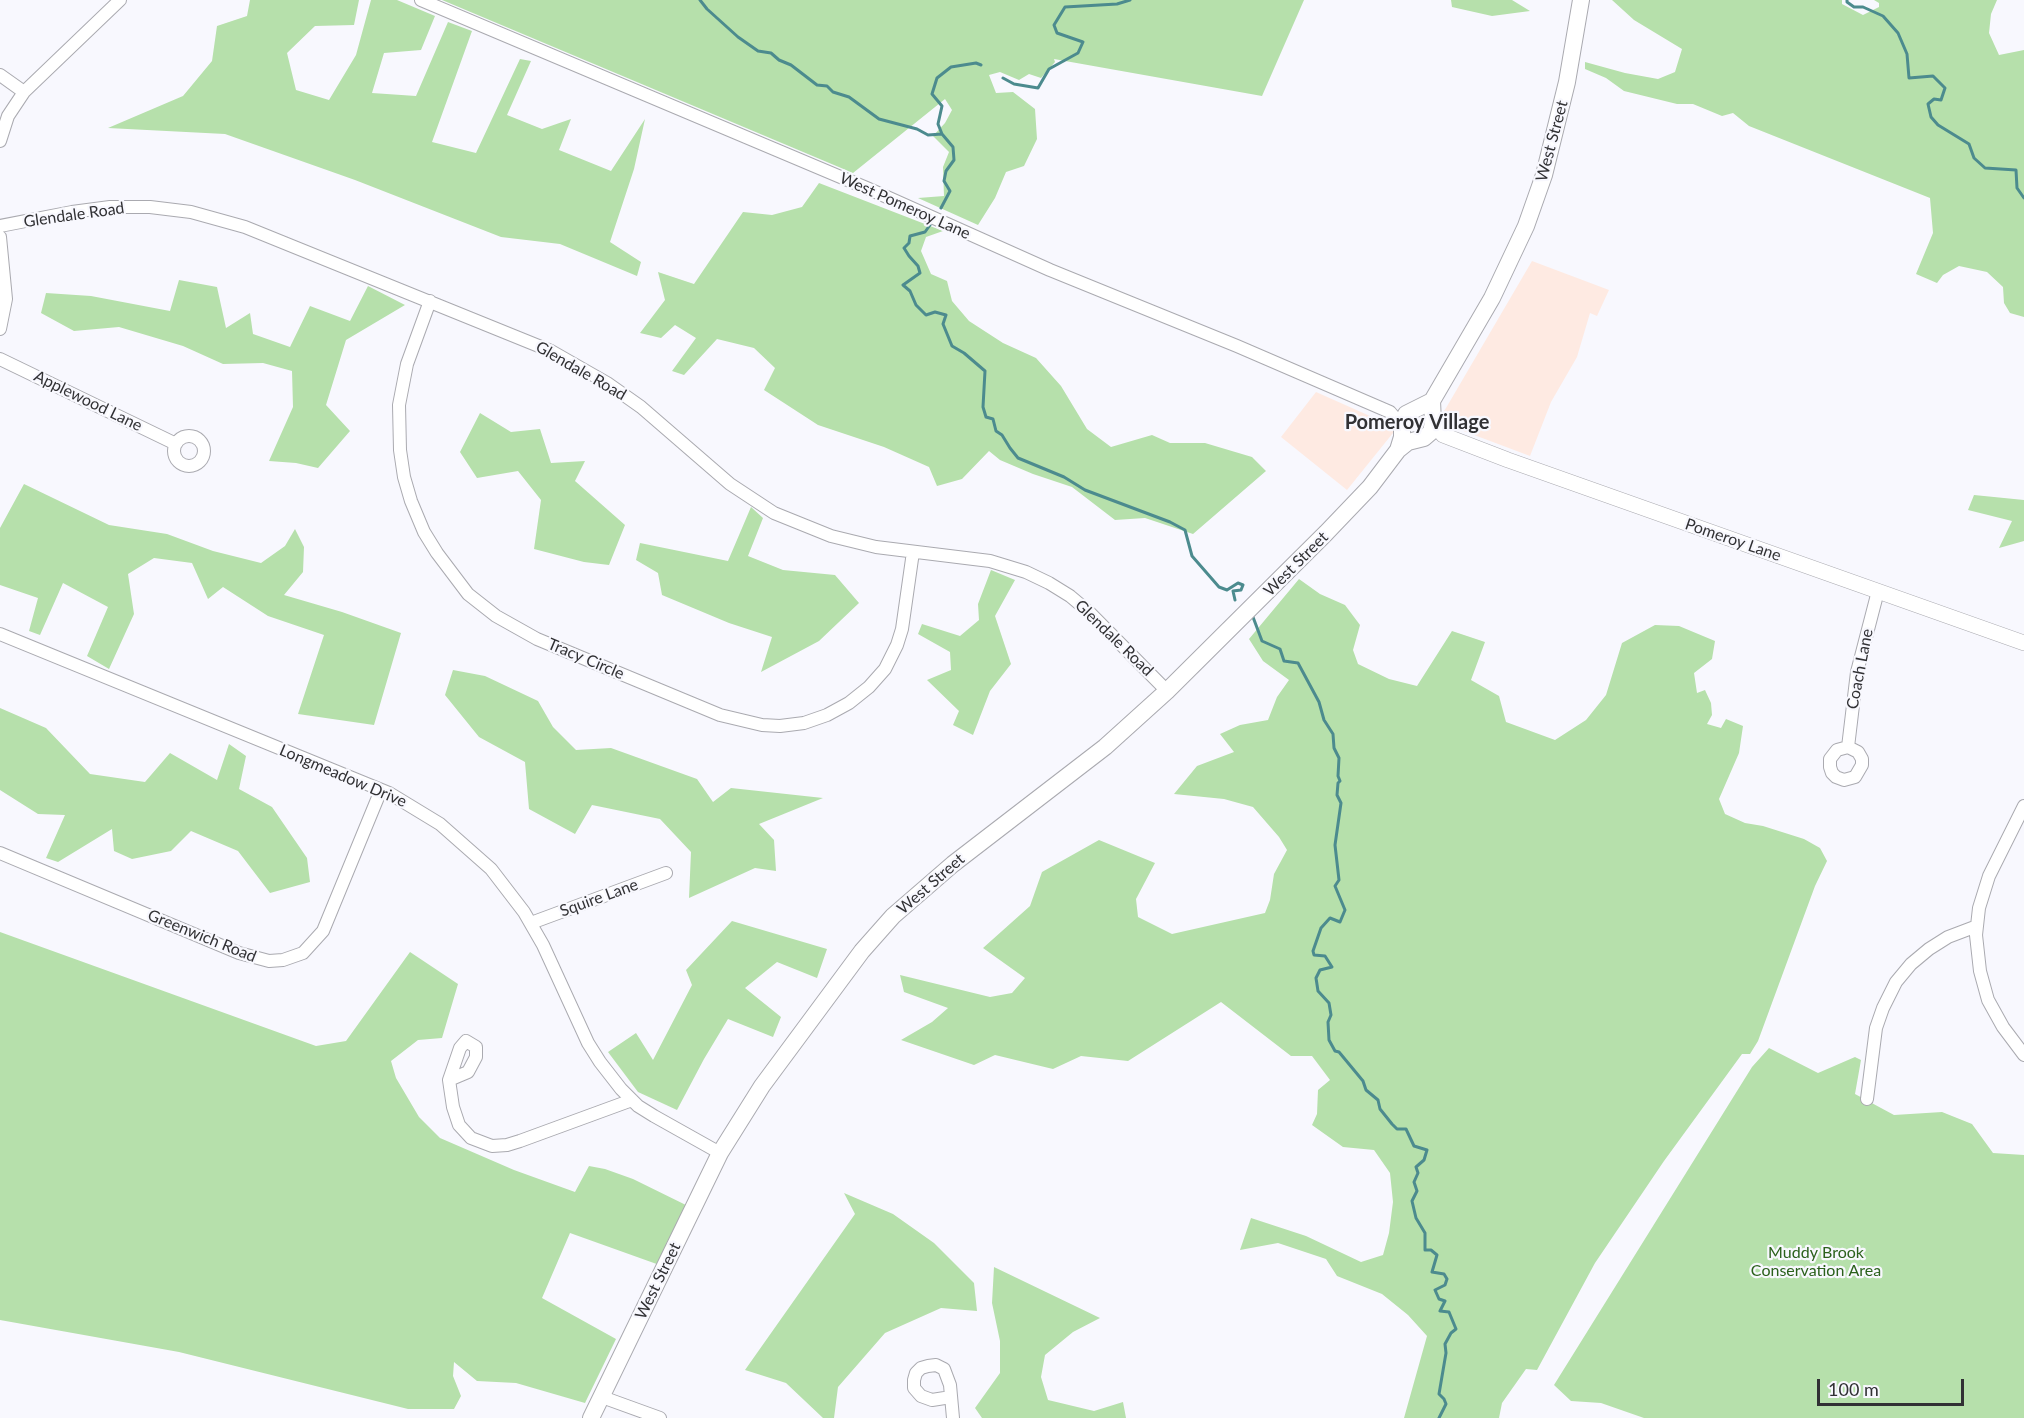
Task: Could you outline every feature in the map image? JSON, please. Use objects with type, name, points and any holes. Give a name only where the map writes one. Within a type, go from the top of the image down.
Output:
[{"type":"main road","name":"West Street","points":[[1432,401],[1492,298],[1526,226],[1556,135],[1581,0]]},
{"type":"main road","points":[[1403,427],[1408,435],[1421,438],[1431,432],[1436,425],[1432,401],[1413,410]]},
{"type":"main road","name":"West Street","points":[[1398,450],[1404,418],[1413,410]]},
{"type":"main road","points":[[1413,410],[1424,410],[1436,425]]},
{"type":"main road","name":"West Street","points":[[591,1418],[720,1153],[762,1086],[862,951],[893,916],[953,864],[1105,747],[1167,691],[1326,533],[1370,486],[1398,450],[1408,442],[1421,438]]},
{"type":"street","points":[[0,141],[8,116],[24,92],[120,0]]},
{"type":"street","name":"West Pomeroy Lane","points":[[421,0],[869,189],[1050,270],[1237,346],[1390,412],[1403,427]]},
{"type":"street","points":[[0,75],[24,92]]},
{"type":"street","name":"Glendale Road","points":[[0,226],[110,207],[150,207],[191,212],[245,227],[551,351],[607,382],[641,407],[730,484],[774,513],[831,536],[876,547],[990,561],[1026,572],[1049,583],[1070,596],[1089,612],[1167,691]]},
{"type":"street","points":[[0,237],[6,299],[0,329]]},
{"type":"street","name":"Tracy Circle","points":[[430,301],[407,364],[399,405],[400,450],[411,501],[436,553],[468,594],[496,616],[537,639],[720,715],[762,725],[780,726],[804,723],[827,715],[849,703],[885,669],[902,629],[913,552]]},
{"type":"street","name":"Applewood Lane","points":[[0,359],[176,444]]},
{"type":"street","name":"West Pomeroy Lane","points":[[1390,412],[1413,410]]},
{"type":"street","name":"Pomeroy Lane","points":[[1436,425],[1555,477],[2024,643]]},
{"type":"street","name":"Coach Lane","points":[[1848,747],[1857,672],[1878,591]]},
{"type":"street","name":"Longmeadow Drive","points":[[0,634],[381,790],[423,812],[473,851],[500,878],[531,923],[591,1048],[621,1089],[632,1100],[664,1122],[720,1153]]},
{"type":"street","name":"Greenwich Road","points":[[0,853],[239,952],[264,960],[284,960],[306,951],[323,931],[381,790]]},
{"type":"street","points":[[2024,806],[1989,876],[1981,900],[1977,926],[1978,962],[1988,1000],[2003,1027],[2024,1055]]},
{"type":"street","name":"Squire Lane","points":[[531,923],[666,873]]},
{"type":"street","points":[[1867,1099],[1876,1028],[1896,982],[1911,964],[1935,945],[1954,934],[1977,926]]},
{"type":"street","points":[[449,1080],[453,1107],[459,1125],[471,1138],[492,1146],[520,1141],[632,1100]]},
{"type":"street","points":[[602,1397],[660,1418]]},
{"type":"street","points":[[951,1397],[953,1418]]},
{"type":"shaded area","points":[[1532,261],[1609,290],[1597,316],[1590,313],[1577,357],[1551,402],[1530,456],[1437,421]]},
{"type":"shaded area","points":[[1316,392],[1397,428],[1347,490],[1281,437]]},
{"type":"green space","points":[[250,0],[359,0],[354,25],[315,26],[287,53],[296,90],[329,100],[356,55],[371,0],[397,0],[435,16],[421,50],[384,53],[372,93],[416,96],[448,22],[472,31],[432,142],[476,153],[520,59],[531,61],[507,115],[542,129],[571,119],[559,150],[611,171],[645,119],[634,169],[610,242],[641,262],[637,276],[560,244],[501,237],[355,180],[225,134],[108,128],[183,96],[212,61],[217,26],[247,16]]},
{"type":"green space","points":[[442,0],[1304,0],[1262,96],[1054,59],[1055,62],[1041,78],[1029,74],[1019,80],[1000,72],[989,75],[996,93],[1013,92],[1035,109],[1037,139],[1024,166],[1006,172],[995,198],[978,225],[918,198],[944,196],[943,167],[949,152],[933,136],[945,123],[952,110],[945,99],[853,173]]},
{"type":"green space","points":[[1451,0],[1512,0],[1530,11],[1492,16],[1452,7]]},
{"type":"green space","points":[[1612,0],[1842,0],[1842,4],[1863,15],[1879,7],[1879,3],[1874,0],[1997,0],[1991,14],[1989,33],[1999,55],[2024,50],[2024,317],[2010,313],[2004,303],[2003,287],[1987,272],[1959,266],[1943,275],[1937,283],[1916,274],[1933,233],[1930,198],[1749,126],[1733,113],[1722,116],[1693,104],[1677,104],[1624,91],[1606,78],[1585,69],[1585,62],[1658,79],[1675,72],[1682,49],[1634,20]]},
{"type":"green space","points":[[819,183],[943,231],[926,237],[921,251],[931,274],[947,281],[952,301],[969,321],[1003,343],[1036,358],[1061,386],[1087,429],[1111,447],[1152,435],[1170,443],[1205,443],[1252,457],[1266,471],[1193,534],[1145,518],[1115,520],[1072,487],[1000,460],[989,451],[962,479],[937,486],[929,467],[884,447],[818,425],[764,390],[775,368],[754,348],[717,339],[684,375],[672,371],[696,338],[675,325],[661,338],[640,333],[665,300],[658,272],[694,284],[743,212],[772,215],[802,207]]},
{"type":"green space","points":[[179,280],[217,287],[226,328],[250,313],[253,334],[290,347],[310,306],[350,321],[368,286],[405,305],[346,340],[326,405],[350,431],[318,468],[296,463],[269,461],[293,407],[292,371],[263,363],[223,364],[183,346],[119,327],[74,331],[41,313],[46,293],[91,296],[170,311]]},
{"type":"green space","points":[[480,413],[511,432],[540,429],[551,463],[585,461],[575,481],[625,525],[609,565],[584,562],[534,549],[541,500],[518,471],[477,478],[460,452]]},
{"type":"green space","points":[[24,484],[109,525],[167,534],[213,551],[261,563],[285,546],[295,529],[304,547],[303,572],[284,595],[401,633],[374,725],[298,714],[324,635],[268,616],[223,587],[208,599],[192,563],[154,558],[128,574],[134,614],[109,669],[87,656],[108,607],[63,583],[40,635],[29,631],[38,598],[0,585],[0,528]]},
{"type":"green space","points":[[1974,495],[2024,500],[2024,541],[1999,548],[2012,521],[1968,510]]},
{"type":"green space","points":[[751,507],[763,518],[748,556],[783,570],[835,575],[859,603],[819,641],[761,672],[772,637],[729,623],[662,595],[658,573],[636,560],[640,543],[728,561]]},
{"type":"green space","points":[[991,570],[1015,580],[995,616],[1011,664],[990,691],[973,735],[953,725],[959,711],[927,680],[951,670],[950,652],[918,634],[922,624],[960,636],[979,620],[978,604]]},
{"type":"green space","points":[[1299,579],[1320,594],[1345,605],[1360,625],[1353,650],[1358,664],[1389,679],[1417,686],[1452,631],[1485,642],[1471,680],[1499,696],[1506,722],[1555,740],[1586,720],[1606,695],[1622,643],[1655,625],[1679,626],[1715,641],[1712,659],[1694,673],[1697,693],[1705,690],[1711,703],[1712,715],[1707,724],[1721,728],[1726,719],[1743,726],[1739,753],[1719,799],[1725,814],[1745,823],[1763,826],[1804,839],[1820,848],[1827,861],[1815,886],[1758,1041],[1750,1054],[1742,1054],[1664,1161],[1595,1263],[1537,1370],[1526,1369],[1502,1403],[1499,1418],[1404,1418],[1427,1336],[1408,1315],[1382,1294],[1337,1276],[1326,1259],[1278,1243],[1240,1250],[1251,1218],[1306,1236],[1361,1262],[1383,1255],[1389,1233],[1393,1202],[1390,1173],[1374,1150],[1343,1147],[1312,1125],[1317,1114],[1318,1090],[1330,1080],[1312,1056],[1291,1056],[1221,1002],[1128,1061],[1081,1056],[1053,1069],[995,1055],[974,1065],[901,1040],[932,1022],[948,1008],[904,992],[900,975],[990,997],[1012,993],[1025,978],[983,948],[1030,906],[1042,872],[1099,840],[1155,863],[1136,899],[1138,917],[1172,934],[1265,913],[1270,900],[1274,874],[1287,850],[1279,837],[1253,807],[1224,799],[1174,794],[1197,766],[1234,752],[1220,734],[1240,725],[1268,720],[1277,697],[1289,680],[1263,661],[1249,639]]},
{"type":"green space","points":[[453,670],[485,676],[538,701],[553,727],[576,750],[611,748],[697,779],[713,802],[731,788],[823,798],[759,824],[774,840],[776,871],[755,868],[689,898],[691,852],[660,819],[592,805],[575,834],[529,809],[525,762],[479,737],[445,695]]},
{"type":"green space","points":[[0,708],[46,728],[90,774],[145,782],[170,753],[217,780],[229,744],[246,756],[239,789],[272,807],[307,858],[310,882],[270,893],[238,851],[191,831],[171,851],[132,859],[114,851],[112,829],[58,862],[46,858],[65,815],[38,814],[0,790]]},
{"type":"green space","points":[[732,921],[827,949],[817,978],[777,962],[745,988],[781,1017],[773,1037],[728,1019],[677,1110],[638,1092],[608,1052],[636,1033],[653,1060],[692,985],[686,970]]},
{"type":"green space","points":[[0,932],[316,1046],[346,1041],[410,952],[458,984],[442,1038],[418,1040],[391,1061],[396,1078],[419,1117],[440,1138],[514,1170],[575,1192],[589,1166],[633,1179],[692,1208],[665,1267],[570,1233],[542,1298],[616,1339],[585,1403],[516,1383],[477,1381],[454,1362],[453,1376],[461,1396],[454,1409],[408,1409],[179,1352],[0,1320]]},
{"type":"green space","name":"Muddy Brook Conservation Area","points":[[1769,1048],[1818,1073],[1855,1057],[1861,1060],[1855,1094],[1894,1115],[1942,1112],[1972,1124],[1993,1153],[2024,1155],[2024,1418],[1644,1418],[1601,1403],[1571,1401],[1554,1385],[1752,1067]]},
{"type":"green space","points":[[844,1193],[893,1214],[934,1243],[974,1283],[977,1311],[941,1308],[885,1333],[838,1387],[834,1418],[823,1418],[786,1383],[745,1370],[855,1214]]},
{"type":"green space","points":[[994,1267],[1100,1318],[1073,1332],[1045,1355],[1041,1377],[1048,1400],[1094,1411],[1123,1402],[1126,1418],[982,1418],[975,1408],[1000,1373],[1000,1341],[992,1303]]},
{"type":"waterway","points":[[700,0],[738,37],[758,51],[771,53],[779,60],[791,65],[817,85],[827,86],[833,92],[849,97],[879,119],[917,129],[928,135],[942,134]]},
{"type":"waterway","points":[[1003,78],[1014,84],[1038,88],[1049,69],[1078,53],[1083,42],[1057,33],[1054,25],[1065,7],[1117,4],[1130,0]]},
{"type":"waterway","points":[[1847,0],[1854,7],[1863,7],[1883,16],[1898,33],[1907,54],[1909,78],[1933,76],[1945,88],[1941,100],[1934,99],[1928,104],[1931,117],[1938,125],[1969,144],[1974,158],[1985,168],[2016,170],[2017,188],[2024,198]]},
{"type":"waterway","points":[[941,208],[950,191],[944,181],[946,171],[954,160],[953,147],[942,134],[938,124],[942,106],[932,94],[937,78],[951,67],[976,63],[981,65]]},
{"type":"waterway","points":[[930,225],[925,232],[910,236],[909,243],[904,248],[918,266],[920,273],[903,285],[910,291],[916,305],[926,315],[935,312],[946,315],[943,324],[952,346],[985,371],[983,407],[986,417],[993,419],[996,431],[1002,435],[1018,458],[1064,477],[1085,490],[1170,522],[1185,530],[1192,556],[1219,587],[1227,590],[1238,583],[1243,585],[1241,590],[1233,591],[1235,600]]},
{"type":"waterway","points":[[1253,617],[1262,641],[1280,649],[1284,661],[1298,663],[1319,702],[1324,720],[1333,734],[1334,748],[1339,758],[1340,781],[1337,795],[1341,803],[1335,845],[1339,880],[1335,886],[1345,910],[1340,922],[1330,918],[1321,928],[1313,951],[1314,955],[1325,956],[1332,967],[1320,970],[1316,978],[1318,991],[1329,1003],[1331,1015],[1328,1022],[1329,1040],[1335,1051],[1339,1052],[1363,1081],[1366,1090],[1378,1100],[1380,1109],[1392,1124],[1397,1129],[1406,1129],[1414,1146],[1427,1150],[1424,1160],[1416,1167],[1418,1173],[1414,1182],[1417,1191],[1412,1201],[1416,1218],[1425,1233],[1425,1250],[1431,1250],[1437,1255],[1432,1272],[1444,1274],[1447,1279],[1445,1285],[1435,1290],[1439,1299],[1445,1301],[1440,1311],[1449,1312],[1456,1329],[1445,1344],[1446,1353],[1439,1394],[1446,1404],[1439,1418]]},
{"type":"district","name":"Pomeroy Village","points":[[1417,423]]}]
